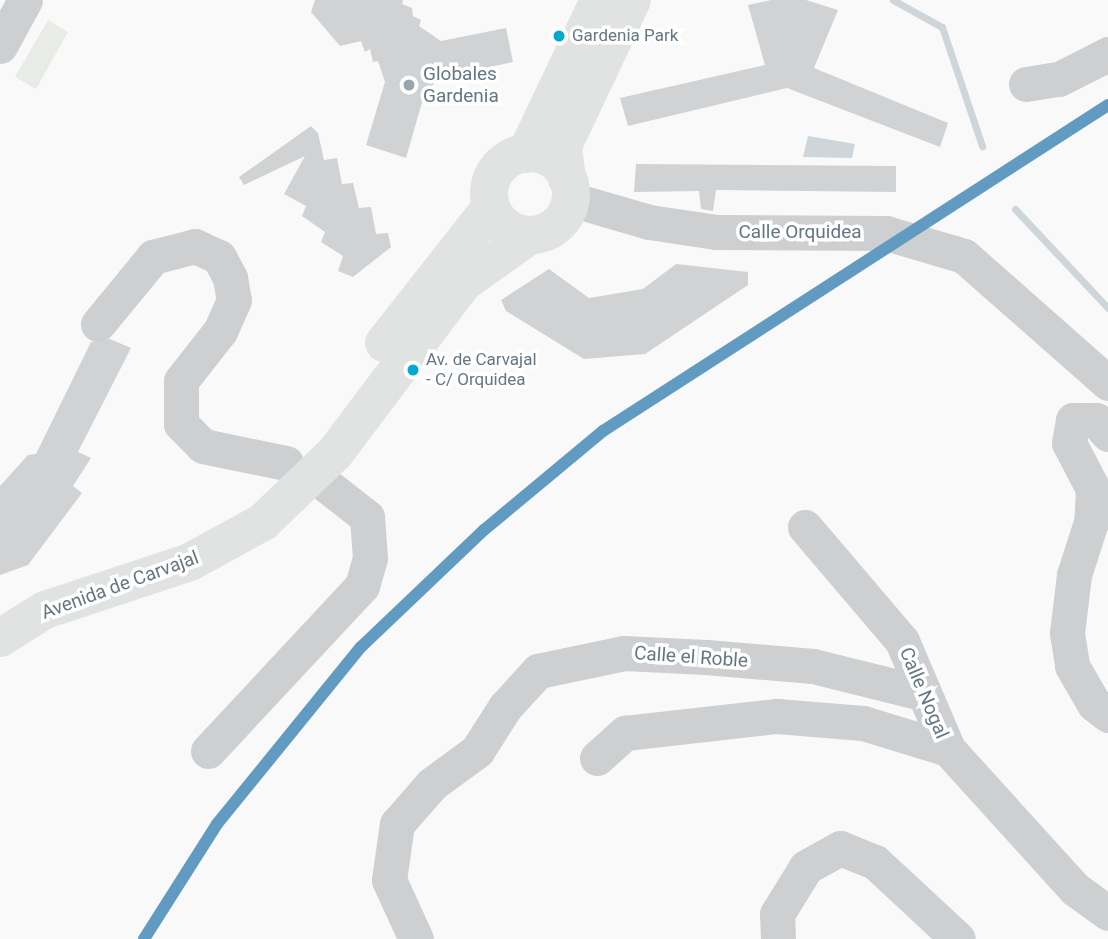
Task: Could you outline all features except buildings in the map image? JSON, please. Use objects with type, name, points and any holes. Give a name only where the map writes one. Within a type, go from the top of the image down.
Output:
[{"type":"main road","points":[[526,154],[599,0]]},
{"type":"main road","points":[[569,189],[551,160],[526,154],[504,163],[496,172],[490,183],[491,207],[505,227],[530,235],[552,229],[569,189],[563,146],[632,0]]},
{"type":"main road","name":"Avenida de Carvajal","points":[[0,638],[45,610],[190,562],[263,522],[299,469],[314,437],[491,207]]},
{"type":"main road","name":"Avenida de Carvajal","points":[[0,608],[37,587],[178,539],[299,469],[335,453],[463,283],[530,235]]},
{"type":"street","points":[[0,9],[4,0]]},
{"type":"street","points":[[0,46],[25,0]]},
{"type":"street","points":[[1026,84],[1059,79],[1108,54]]},
{"type":"street","name":"Calle Orquidea","points":[[569,189],[649,222],[716,232],[886,233],[964,256],[1108,383]]},
{"type":"street","points":[[98,324],[153,257],[195,246],[219,257],[230,278],[234,300],[220,331],[181,381],[181,424],[203,446],[299,469],[367,517],[370,558],[362,586],[208,751]]},
{"type":"street","points":[[1108,434],[1096,420],[1073,420],[1069,443],[1093,489],[1091,522],[1074,575],[1067,633],[1072,666],[1094,704],[1108,715]]},
{"type":"street","name":"Calle Nogal","points":[[805,527],[902,641],[921,693],[948,749],[1075,889],[1108,913]]},
{"type":"street","name":"Calle el Roble","points":[[416,939],[389,880],[397,824],[432,784],[477,751],[505,707],[538,671],[624,653],[706,656],[813,666],[921,693]]},
{"type":"street","points":[[597,758],[625,733],[777,716],[863,723],[948,749]]},
{"type":"street","points":[[778,939],[777,914],[806,867],[840,848],[875,862],[958,939]]},
{"type":"shaded area","points":[[48,20],[68,32],[36,89],[15,77]]},
{"type":"shaded area","points":[[808,136],[855,144],[852,158],[803,157]]},
{"type":"waterway","points":[[893,0],[942,27],[982,146]]},
{"type":"waterway","points":[[1015,209],[1108,308]]},
{"type":"transit line","points":[[144,939],[217,824],[361,647],[484,530],[603,431],[1108,105]]},
{"type":"place","name":"Gardenia Park","points":[[559,36]]},
{"type":"place","name":"Globales Gardenia","points":[[409,85]]},
{"type":"place","name":"Av. de Carvajal - C/ Orquidea","points":[[413,370]]}]
